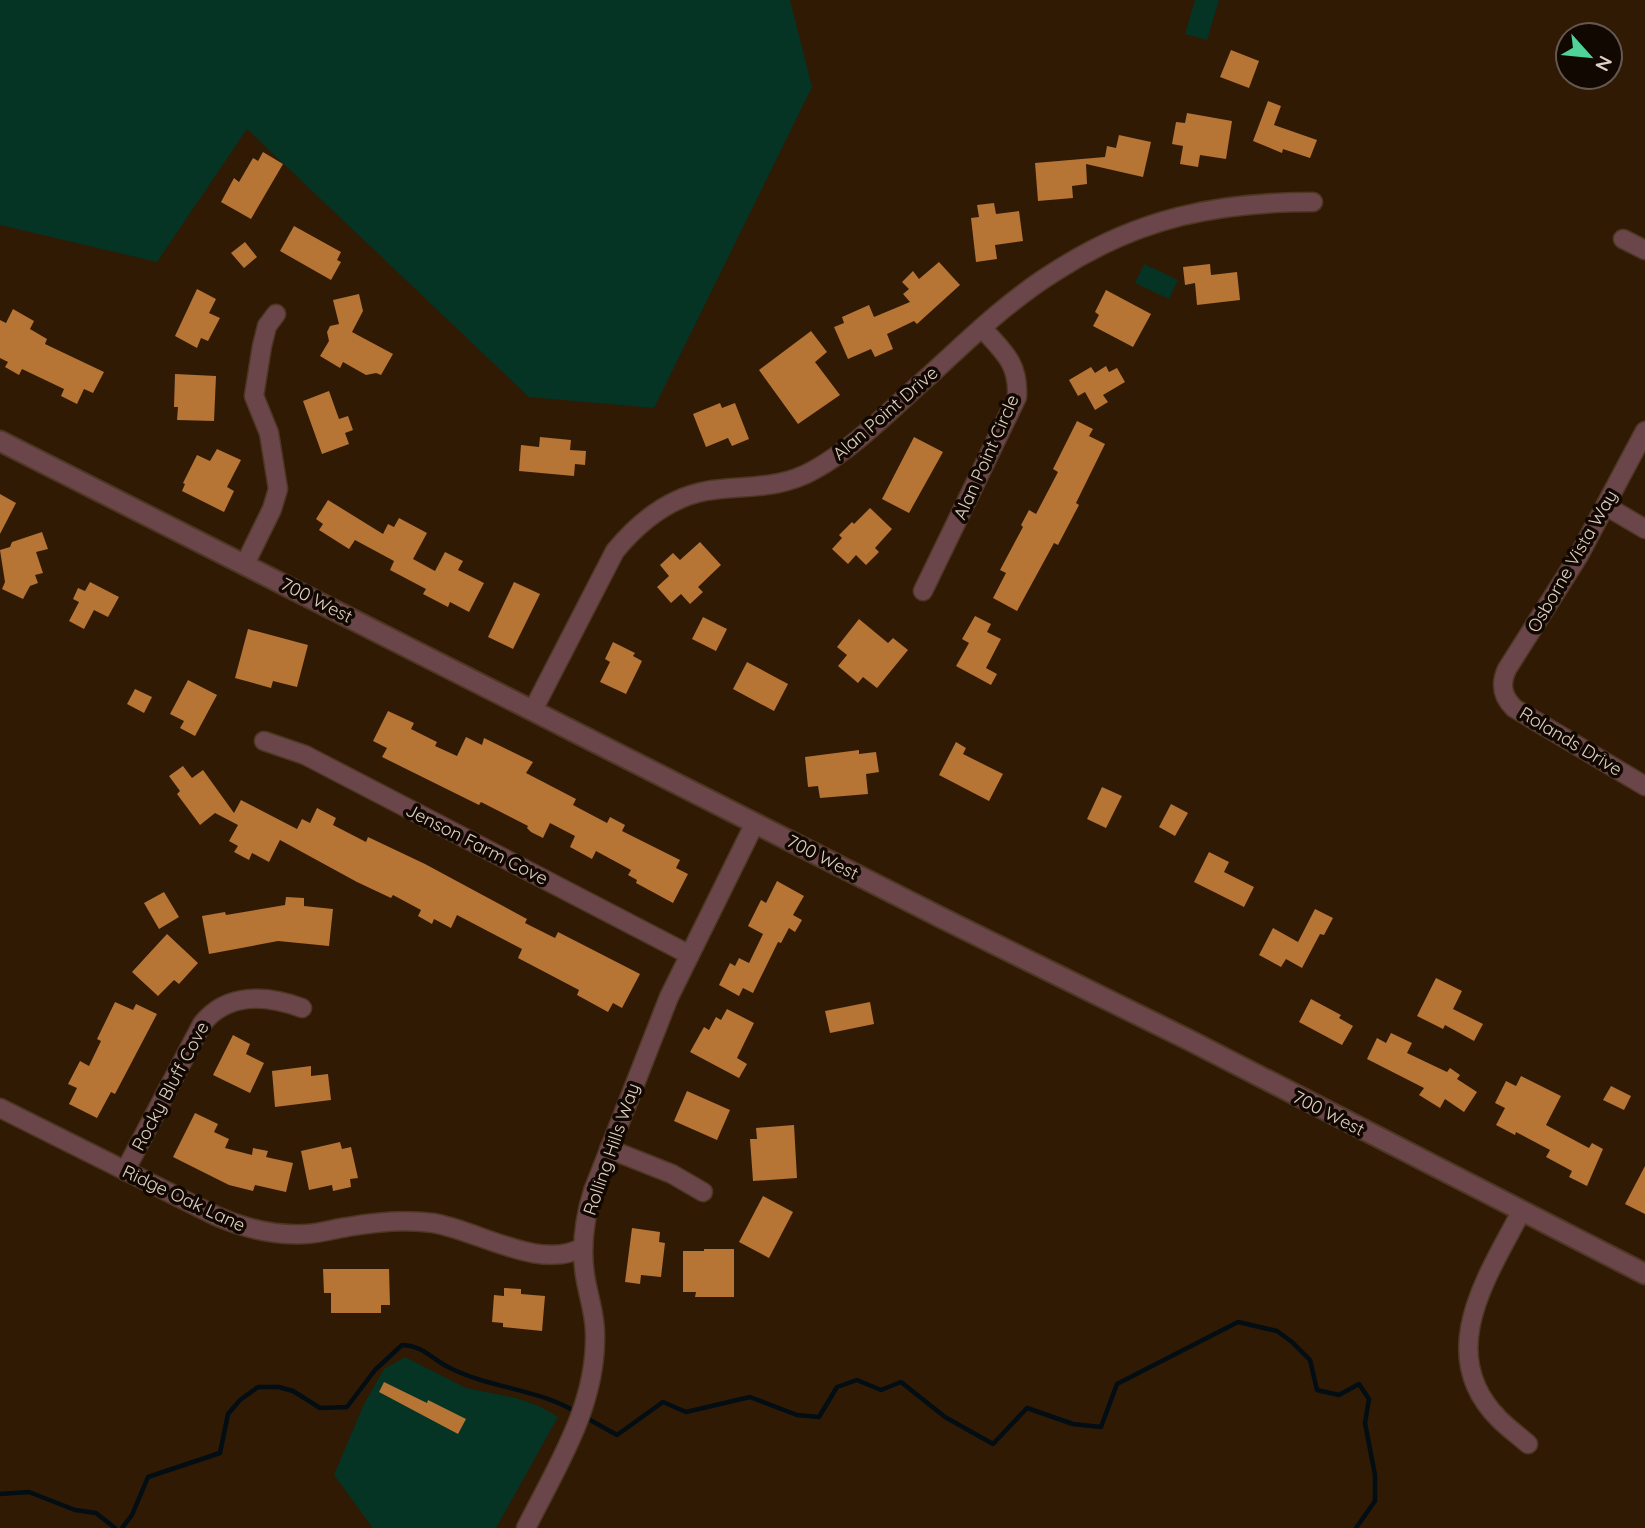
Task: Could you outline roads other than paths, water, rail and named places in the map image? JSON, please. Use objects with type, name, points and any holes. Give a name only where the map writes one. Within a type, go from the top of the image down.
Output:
[{"type":"street","name":"Alan Point Drive","points":[[533,710],[602,572],[615,551],[652,513],[705,491],[761,488],[786,483],[822,466],[853,443],[982,328],[1056,271],[1100,246],[1168,219],[1226,205],[1313,202]]},
{"type":"street","points":[[1623,239],[1645,250]]},
{"type":"street","points":[[245,564],[272,509],[278,489],[269,433],[254,396],[264,336],[267,326],[276,314]]},
{"type":"street","name":"Alan Point Circle","points":[[923,591],[1017,397],[1018,380],[1013,365],[982,328]]},
{"type":"street","name":"Osborne Vista Way","points":[[1503,691],[1507,669],[1555,596],[1645,431]]},
{"type":"street","name":"700 West","points":[[0,440],[1191,1041],[1645,1274]]},
{"type":"street","points":[[1606,506],[1645,529]]},
{"type":"street","name":"Rolands Drive","points":[[1503,691],[1514,708],[1645,786]]},
{"type":"street","name":"Jenson Farm Cove","points":[[264,741],[305,755],[688,954]]},
{"type":"street","name":"Rolling Hills Way","points":[[526,1528],[577,1429],[591,1378],[595,1346],[594,1322],[585,1279],[583,1247],[589,1206],[651,1040],[688,954],[755,823]]},
{"type":"street","name":"Rocky Bluff Cove","points":[[125,1171],[207,1017],[220,1006],[242,999],[273,1000],[302,1008]]},
{"type":"street","name":"Ridge Oak Lane","points":[[0,1108],[233,1224],[271,1233],[304,1234],[370,1224],[413,1221],[449,1226],[529,1252],[568,1253],[583,1247]]},
{"type":"street","points":[[609,1149],[672,1174],[703,1192]]},
{"type":"street","points":[[1521,1212],[1477,1297],[1468,1339],[1471,1368],[1482,1396],[1499,1419],[1528,1444]]},
{"type":"waterway","points":[[583,1416],[617,1435],[663,1402],[686,1412],[750,1397],[797,1415],[819,1417],[837,1387],[857,1380],[881,1390],[901,1382],[945,1417],[993,1444],[1027,1408],[1073,1424],[1101,1427],[1117,1384],[1238,1322],[1277,1331],[1292,1342],[1310,1360],[1317,1390],[1339,1395],[1359,1384],[1369,1399],[1365,1423],[1375,1475],[1375,1501],[1356,1528]]},
{"type":"waterway","points":[[122,1528],[132,1515],[148,1477],[220,1453],[228,1414],[240,1400],[258,1387],[279,1387],[293,1391],[320,1408],[347,1407],[375,1370],[402,1345],[422,1350],[465,1375],[546,1398],[576,1412]]},
{"type":"waterway","points":[[0,1494],[29,1492],[75,1510],[96,1513],[115,1528]]}]
